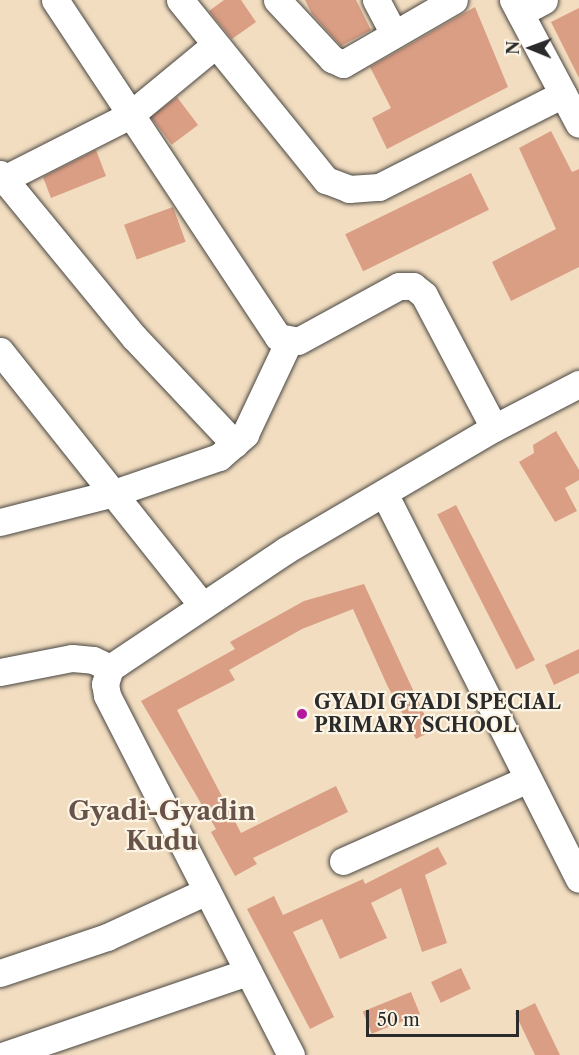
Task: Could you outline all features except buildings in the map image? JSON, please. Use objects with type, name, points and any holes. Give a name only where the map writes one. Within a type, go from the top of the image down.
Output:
[{"type":"street","points":[[55,0],[266,323],[278,337],[298,341],[399,286],[412,286],[424,295],[494,428]]},
{"type":"street","points":[[180,0],[326,180],[349,189],[379,187],[563,94]]},
{"type":"street","points":[[277,0],[332,59],[343,64],[454,0]]},
{"type":"street","points":[[376,0],[394,34]]},
{"type":"street","points":[[544,0],[517,6],[579,124]]},
{"type":"street","points":[[215,45],[130,115],[1,178],[134,337],[235,444]]},
{"type":"street","points":[[0,522],[114,493],[212,461],[245,434],[289,341]]},
{"type":"street","points":[[3,363],[114,493],[202,605]]},
{"type":"street","points":[[291,1055],[107,695],[105,684],[110,668],[202,605],[384,493],[494,428],[579,384]]},
{"type":"street","points":[[384,493],[528,779],[577,870]]},
{"type":"street","points":[[0,672],[72,658],[93,660],[110,668]]},
{"type":"street","points":[[344,861],[528,779]]},
{"type":"street","points":[[0,973],[106,937],[207,891]]},
{"type":"street","points":[[5,1055],[248,972]]},
{"type":"place","name":"GYADI GYADI SPECIAL PRIMARY SCHOOL","points":[[302,714]]},
{"type":"district","name":"Gyadi-Gyadin Kudu","points":[[162,827]]}]
